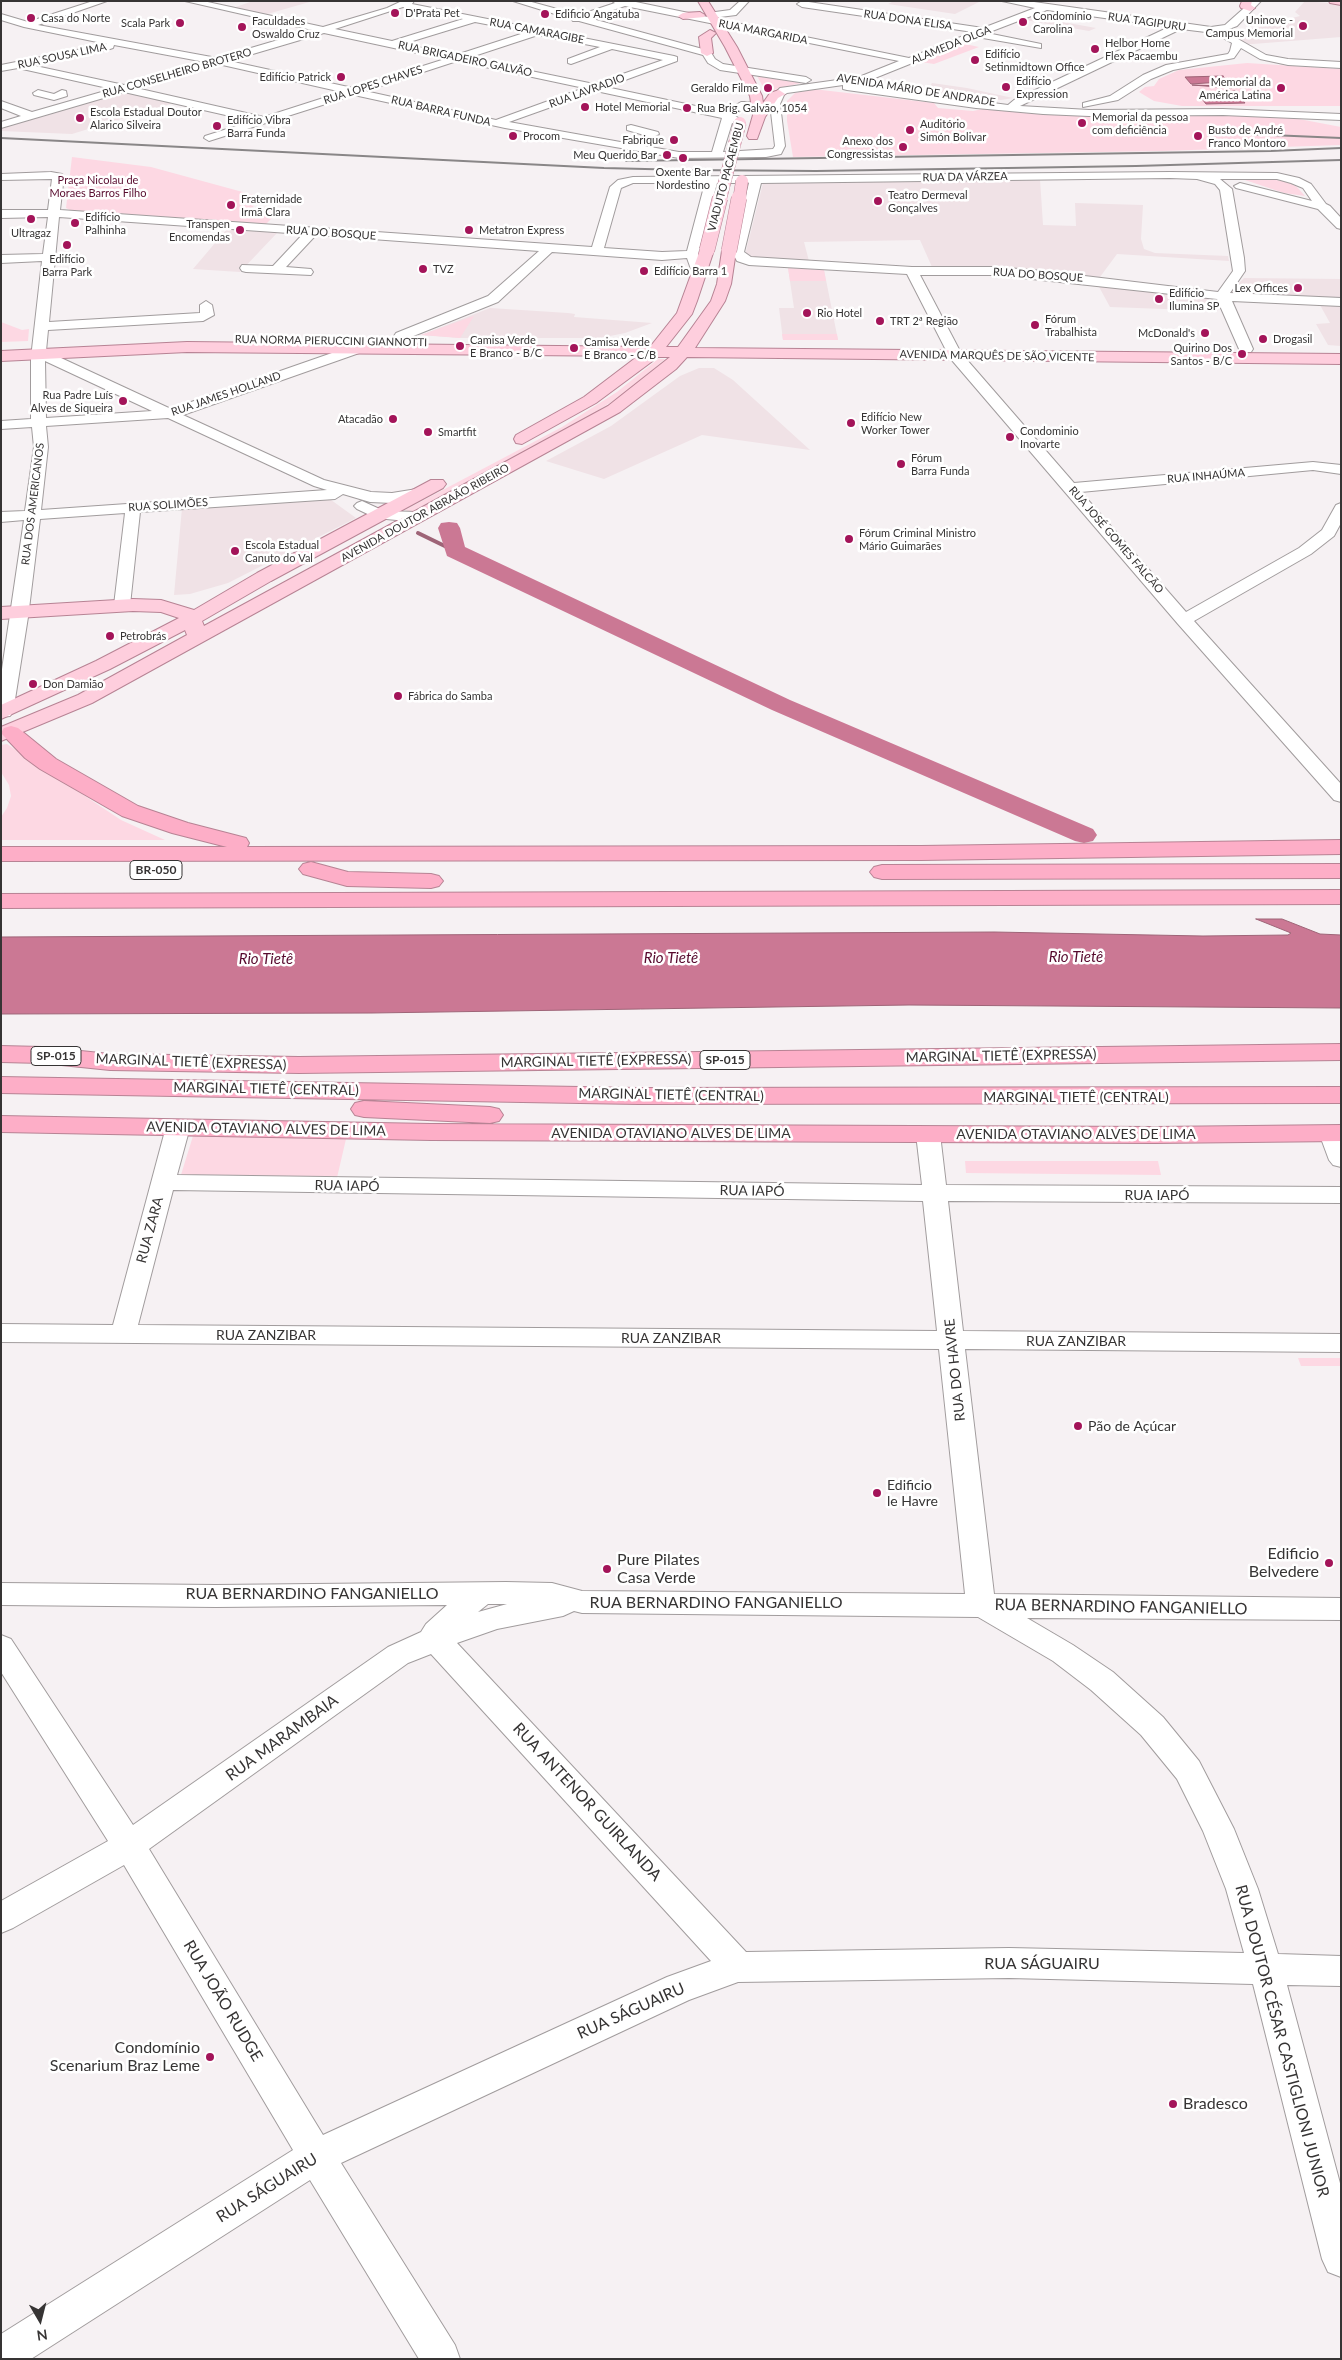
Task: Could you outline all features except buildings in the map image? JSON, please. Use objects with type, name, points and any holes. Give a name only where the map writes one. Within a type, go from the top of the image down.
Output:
[{"type":"highway","points":[[4,721],[33,753],[48,764],[143,817],[303,862],[347,879],[700,888],[736,898]]},
{"type":"highway","points":[[303,862],[1341,847]]},
{"type":"highway","points":[[1,854],[728,872],[1341,871]]},
{"type":"highway","name":"BR-050","points":[[1,872],[303,862]]},
{"type":"highway","points":[[1,901],[1341,897]]},
{"type":"highway","name":"MARGINAL TIETÊ (EXPRESSA)","points":[[1,1054],[51,1056],[110,1062],[299,1065],[1341,1052]]},
{"type":"highway","name":"SP-015","points":[[1,1066],[59,1067],[110,1062]]},
{"type":"highway","points":[[299,1065],[374,1072],[942,1084],[1002,1097]]},
{"type":"highway","name":"MARGINAL TIETÊ (CENTRAL)","points":[[1,1085],[628,1095],[1002,1097],[1341,1095]]},
{"type":"highway","points":[[39,1085],[52,1090],[87,1096],[645,1122],[736,1134]]},
{"type":"highway","name":"AVENIDA OTAVIANO ALVES DE LIMA","points":[[1,1124],[441,1132],[736,1134],[1336,1133]]},
{"type":"main road","points":[[692,1],[712,23]]},
{"type":"main road","points":[[703,1],[725,53],[728,69]]},
{"type":"main road","points":[[1334,1],[1341,2]]},
{"type":"main road","points":[[683,16],[741,28]]},
{"type":"main road","points":[[706,49],[705,37],[712,23]]},
{"type":"main road","points":[[725,53],[744,71],[756,96],[758,120]]},
{"type":"main road","name":"VIADUTO PACAEMBU","points":[[707,250],[734,119],[745,104],[728,69]]},
{"type":"main road","points":[[758,120],[774,96],[779,94]]},
{"type":"main road","name":"VIADUTO PACAEMBU","points":[[726,273],[731,272],[740,190],[758,120]]},
{"type":"main road","name":"AVENIDA DOUTOR ABRAÃO RIBEIRO","points":[[509,446],[590,400],[658,349],[684,314],[695,262],[707,250]]},
{"type":"main road","name":"AVENIDA DOUTOR ABRAÃO RIBEIRO","points":[[4,721],[85,699],[570,435],[614,409],[653,380],[686,349],[718,300],[726,273]]},
{"type":"main road","points":[[652,330],[684,314]]},
{"type":"main road","points":[[704,323],[714,337],[759,346]]},
{"type":"main road","points":[[594,348],[630,337]]},
{"type":"main road","name":"RUA NORMA PIERUCCINI GIANNOTTI","points":[[1,356],[39,350],[159,340],[397,342],[658,349]]},
{"type":"main road","name":"AVENIDA MARQUÊS DE SÃO VICENTE","points":[[658,349],[759,346],[1341,359]]},
{"type":"main road","name":"RUA NORMA PIERUCCINI GIANNOTTI","points":[[1,348],[93,350],[172,347],[357,349],[594,348]]},
{"type":"main road","points":[[594,348],[619,357],[631,370]]},
{"type":"main road","name":"AVENIDA MARQUÊS DE SÃO VICENTE","points":[[686,349],[728,353],[1341,350]]},
{"type":"main road","points":[[653,380],[683,364],[728,353]]},
{"type":"main road","name":"AVENIDA DOUTOR ABRAÃO RIBEIRO","points":[[4,721],[103,665],[192,619],[264,577],[449,478]]},
{"type":"main road","points":[[1,613],[202,599],[264,577]]},
{"type":"main road","points":[[128,605],[171,608],[185,613],[192,619],[195,632],[166,649],[161,657]]},
{"type":"street","points":[[8,29],[27,25],[103,1]]},
{"type":"street","name":"RUA BRIGADEIRO GALVÃO","points":[[189,1],[598,87],[734,119]]},
{"type":"street","points":[[223,8],[244,1]]},
{"type":"street","points":[[517,1],[560,21]]},
{"type":"street","points":[[540,1],[706,49],[750,57]]},
{"type":"street","points":[[712,23],[733,13],[745,1]]},
{"type":"street","name":"RUA TAGIPURU","points":[[1006,1],[1211,30],[1222,33],[1258,55],[1288,62],[1341,64]]},
{"type":"street","name":"RUA CAMARAGIBE","points":[[407,3],[475,19],[670,57]]},
{"type":"street","name":"RUA CONSELHEIRO BROTERO","points":[[1,125],[324,30],[407,3]]},
{"type":"street","points":[[619,3],[683,16]]},
{"type":"street","name":"RUA LOPES CHAVES","points":[[209,138],[539,31],[580,14],[619,3]]},
{"type":"street","name":"RUA DONA ELISA","points":[[802,4],[980,33],[1038,46]]},
{"type":"street","points":[[1211,30],[1231,26],[1251,4]]},
{"type":"street","points":[[843,20],[878,5]]},
{"type":"street","points":[[1089,14],[1100,6]]},
{"type":"street","name":"ALAMEDA OLGA","points":[[857,81],[1045,7]]},
{"type":"street","points":[[712,23],[733,13]]},
{"type":"street","name":"RUA BARRA FUNDA","points":[[1,17],[27,25],[217,61],[496,123],[685,155],[766,154],[779,150],[775,110],[779,94]]},
{"type":"street","points":[[394,44],[475,19]]},
{"type":"street","points":[[1012,106],[1178,26]]},
{"type":"street","points":[[406,28],[430,33]]},
{"type":"street","name":"RUA MARGARIDA","points":[[741,28],[910,61]]},
{"type":"street","points":[[797,39],[819,30]]},
{"type":"street","points":[[1138,94],[1170,67],[1231,56],[1235,52],[1237,42]]},
{"type":"street","name":"RUA SOUSA LIMA","points":[[1,68],[122,43]]},
{"type":"street","points":[[571,61],[614,46]]},
{"type":"street","points":[[706,49],[715,65],[728,69]]},
{"type":"street","name":"RUA LAVRADIO","points":[[496,123],[673,60],[670,57]]},
{"type":"street","points":[[1210,60],[1288,62]]},
{"type":"street","name":"AVENIDA MÁRIO DE ANDRADE","points":[[776,64],[928,94],[1012,106],[1053,108],[1271,106],[1325,111],[1341,117]]},
{"type":"street","points":[[20,65],[264,120]]},
{"type":"street","name":"AVENIDA MÁRIO DE ANDRADE","points":[[728,69],[866,90],[1089,113],[1279,115],[1325,111],[1341,107]]},
{"type":"street","points":[[779,94],[791,88],[857,81]]},
{"type":"street","points":[[866,90],[878,85]]},
{"type":"street","points":[[1053,108],[1101,103],[1114,98],[1138,94],[1180,108]]},
{"type":"street","points":[[60,96],[82,101]]},
{"type":"street","points":[[1,104],[32,116]]},
{"type":"street","points":[[1271,106],[1288,111],[1279,115]]},
{"type":"street","points":[[716,155],[734,119]]},
{"type":"street","points":[[628,146],[654,134],[631,128]]},
{"type":"street","points":[[1170,175],[1212,180],[1222,184],[1226,189],[1238,271],[1232,284],[1221,296],[1246,350]]},
{"type":"street","name":"RUA DOS AMERICANOS","points":[[1,177],[58,176],[39,350],[38,423],[41,446],[21,612],[4,721]]},
{"type":"street","points":[[1246,176],[1238,178],[1239,182],[1256,189]]},
{"type":"street","name":"RUA DA VÁRZEA","points":[[597,251],[616,186],[622,182],[633,180],[1246,176],[1285,178],[1307,186],[1322,207]]},
{"type":"street","points":[[695,262],[712,180]]},
{"type":"street","points":[[734,252],[753,195],[756,180]]},
{"type":"street","points":[[1226,189],[1237,186],[1256,189],[1341,212]]},
{"type":"street","points":[[708,193],[753,195]]},
{"type":"street","points":[[1322,207],[1341,208]]},
{"type":"street","points":[[1322,207],[1341,225]]},
{"type":"street","name":"RUA DO BOSQUE","points":[[1,214],[54,213],[597,251],[662,256],[695,262]]},
{"type":"street","points":[[276,270],[312,232]]},
{"type":"street","points":[[397,342],[401,336],[494,299],[549,248]]},
{"type":"street","name":"RUA DO BOSQUE","points":[[734,252],[741,258],[754,262],[1043,274],[1221,296],[1269,300],[1341,302]]},
{"type":"street","points":[[1,260],[49,257]]},
{"type":"street","points":[[246,268],[308,272]]},
{"type":"street","name":"RUA JOSÉ GOMES FALCÃO","points":[[912,270],[953,351],[1184,620],[1341,796]]},
{"type":"street","points":[[42,326],[96,317],[152,314],[204,316],[207,315],[206,305]]},
{"type":"street","name":"RUA JAMES HOLLAND","points":[[1,425],[171,414],[357,349]]},
{"type":"street","points":[[39,350],[79,371],[319,483],[335,494],[381,515],[417,517]]},
{"type":"street","points":[[79,371],[68,356],[93,350]]},
{"type":"street","name":"RUA INHAÚMA","points":[[1072,488],[1313,466],[1331,467],[1341,470]]},
{"type":"street","points":[[319,483],[370,497],[392,498],[423,492]]},
{"type":"street","name":"RUA SOLIMÕES","points":[[1,517],[335,494]]},
{"type":"street","points":[[128,605],[132,508]]},
{"type":"street","points":[[1184,620],[1305,551],[1328,533],[1341,508]]},
{"type":"street","name":"RUA ZARA","points":[[123,1334],[178,1126]]},
{"type":"street","points":[[1336,1133],[1341,1160]]},
{"type":"street","name":"RUA DO HAVRE","points":[[928,1134],[981,1605]]},
{"type":"street","name":"RUA IAPÓ","points":[[162,1182],[935,1193],[1341,1195]]},
{"type":"street","name":"RUA ZANZIBAR","points":[[1,1333],[1341,1343]]},
{"type":"street","points":[[435,1639],[436,1632],[444,1624],[482,1593]]},
{"type":"street","name":"RUA BERNARDINO FANGANIELLO","points":[[1,1594],[226,1596],[482,1593],[552,1594],[582,1602],[1341,1609]]},
{"type":"street","name":"RUA MARAMBAIA","points":[[1,1918],[104,1861],[128,1844],[158,1827],[398,1655],[435,1639],[496,1618],[582,1602]]},
{"type":"street","name":"RUA DOUTOR CÉSAR CASTIGLIONI JUNIOR","points":[[981,1605],[1063,1652],[1102,1681],[1152,1726],[1188,1770],[1218,1829],[1242,1889],[1266,1968],[1341,2259]]},
{"type":"street","name":"RUA ANTENOR GUIRLANDA","points":[[435,1639],[738,1967]]},
{"type":"street","name":"RUA JOÃO RUDGE","points":[[1,1647],[128,1844],[441,2359]]},
{"type":"street","name":"RUA SÁGUAIRU","points":[[1,2356],[316,2156],[679,1988],[738,1967],[1009,1963],[1341,1971]]},
{"type":"shaded area","name":"Faculdades Oswaldo Cruz","points":[[253,1],[313,1],[264,15],[233,8]]},
{"type":"shaded area","points":[[894,1],[981,1],[955,14],[888,4]]},
{"type":"shaded area","name":"Uninove - Campus Memorial","points":[[1305,1],[1341,4],[1341,37],[1253,44],[1243,44],[1236,39],[1235,35],[1238,32],[1300,16],[1295,12]]},
{"type":"shaded area","points":[[1032,16],[1096,28],[1089,31],[1025,20]]},
{"type":"shaded area","points":[[932,83],[1013,98],[1001,100],[927,91]]},
{"type":"shaded area","name":"Escola Estadual Doutor Alarico Silveira","points":[[124,91],[173,103],[72,134],[1,131],[1,128]]},
{"type":"shaded area","points":[[1040,179],[1043,225],[1076,226],[1075,203],[1143,205],[1141,239],[1144,249],[1155,253],[1228,256],[1229,261],[1117,254],[1100,277],[1012,268],[932,267],[920,240],[804,242],[809,261],[754,259],[745,255],[763,183]]},
{"type":"shaded area","points":[[227,229],[277,233],[240,272],[193,269]]},
{"type":"shaded area","points":[[788,268],[824,270],[838,340],[783,340],[779,308],[794,308]]},
{"type":"shaded area","points":[[1244,278],[1341,279],[1341,299],[1231,294],[1230,292]]},
{"type":"shaded area","points":[[1098,285],[1207,298],[1213,301],[1218,311],[1110,307]]},
{"type":"shaded area","points":[[1320,305],[1341,305],[1341,346],[1328,345],[1316,324],[1330,323]]},
{"type":"shaded area","points":[[490,308],[568,313],[575,314],[574,317],[652,323],[625,333],[600,338],[460,338],[421,335]]},
{"type":"shaded area","points":[[699,368],[714,368],[733,380],[810,450],[702,435],[604,479],[546,461],[611,426],[680,376]]},
{"type":"shaded area","name":"Escola Estadual Canuto do Val","points":[[327,497],[356,518],[228,583],[190,594],[174,595],[182,508]]},
{"type":"green space","points":[[965,44],[979,47],[934,64],[921,62]]},
{"type":"green space","name":"Memorial da América Latina","points":[[1247,63],[1341,69],[1341,106],[1182,106],[1154,101],[1139,92],[1145,87],[1154,86],[1159,79],[1179,70]]},
{"type":"green space","points":[[757,76],[801,83],[776,89],[767,94]]},
{"type":"green space","name":"Memorial da América Latina","points":[[813,89],[934,103],[938,108],[973,111],[983,109],[1113,118],[1214,114],[1299,119],[1341,127],[1341,145],[1162,151],[793,157],[787,121],[787,101],[795,93]]},
{"type":"green space","name":"Praça Nicolau de Moraes Barros Filho","points":[[72,157],[151,167],[261,197],[251,209],[280,210],[266,224],[70,210],[66,208]]},
{"type":"green space","points":[[1250,178],[1287,181],[1297,187],[1305,196],[1284,193],[1245,180]]},
{"type":"green space","points":[[788,268],[824,270],[826,281],[790,281]]},
{"type":"green space","points":[[474,316],[460,338],[421,335],[471,317]]},
{"type":"green space","points":[[1,322],[22,330],[29,329],[28,341],[1,342]]},
{"type":"green space","points":[[782,334],[837,334],[838,340],[783,340]]},
{"type":"green space","points":[[658,359],[665,359],[624,394],[586,418],[411,512],[405,510],[562,427],[617,392]]},
{"type":"green space","points":[[7,744],[121,820],[165,840],[1,840],[1,817],[7,808],[11,796],[9,785],[1,772],[1,745]]},
{"type":"green space","points":[[193,1136],[346,1139],[336,1182],[180,1178]]},
{"type":"green space","points":[[965,1161],[1158,1161],[1161,1175],[966,1173]]},
{"type":"green space","points":[[1298,1358],[1341,1358],[1341,1366],[1301,1366]]},
{"type":"water","points":[[1223,76],[1232,88],[1192,85],[1224,86],[1221,82],[1191,84],[1185,77]]},
{"type":"water","points":[[1235,91],[1245,103],[1206,104],[1199,95]]},
{"type":"water","name":"Rio Tietê","points":[[1256,919],[1282,919],[1320,934],[1341,935],[1341,1008],[909,1005],[372,1013],[1,1014],[1,937],[994,932],[1203,936],[1288,935],[1291,933]]},
{"type":"waterway","points":[[449,528],[455,551],[781,705],[1084,835]]},
{"type":"waterway","points":[[418,533],[455,551]]},
{"type":"railway","points":[[1247,134],[1341,138]]},
{"type":"railway","points":[[1,138],[604,168],[686,170],[816,171],[1136,166],[1341,160]]},
{"type":"railway","points":[[626,161],[1271,151],[1341,148]]},
{"type":"place","name":"D'Prata Pet","points":[[395,13]]},
{"type":"place","name":"Edificio Angatuba","points":[[545,14]]},
{"type":"place","name":"Casa do Norte","points":[[31,18]]},
{"type":"place","name":"Condomínio Carolina","points":[[1023,22]]},
{"type":"place","name":"Scala Park","points":[[180,23]]},
{"type":"place","name":"Uninove - Campus Memorial","points":[[1303,26]]},
{"type":"place","name":"Faculdades Oswaldo Cruz","points":[[242,27]]},
{"type":"place","name":"Helbor Home Flex Pacaembu","points":[[1095,49]]},
{"type":"place","name":"Edifício Setinmidtown Office","points":[[975,60]]},
{"type":"place","name":"Edifício Patrick","points":[[341,77]]},
{"type":"place","name":"Edifício Expression","points":[[1006,87]]},
{"type":"place","name":"Geraldo Filme","points":[[768,88]]},
{"type":"place","name":"Memorial da América Latina","points":[[1281,88]]},
{"type":"place","name":"Hotel Memorial","points":[[585,107]]},
{"type":"place","name":"Rua Brig. Galvão, 1054","points":[[687,108]]},
{"type":"place","name":"Escola Estadual Doutor Alarico Silveira","points":[[80,118]]},
{"type":"place","name":"Memorial da pessoa com deficiência","points":[[1082,123]]},
{"type":"place","name":"Edifício Vibra Barra Funda","points":[[217,126]]},
{"type":"place","name":"Auditório Simón Bolivar","points":[[910,130]]},
{"type":"place","name":"Procom","points":[[513,136]]},
{"type":"place","name":"Busto de André Franco Montoro","points":[[1198,136]]},
{"type":"place","name":"Fabrique","points":[[674,140]]},
{"type":"place","name":"Anexo dos Congressistas","points":[[903,147]]},
{"type":"place","name":"Meu Querido Bar","points":[[667,155]]},
{"type":"place","name":"Oxente Bar Nordestino","points":[[683,158]]},
{"type":"place","name":"Teatro Dermeval Gonçalves","points":[[878,201]]},
{"type":"place","name":"Fraternidade Irmã Clara","points":[[231,205]]},
{"type":"place","name":"Ultragaz","points":[[31,219]]},
{"type":"place","name":"Edifício Palhinha","points":[[75,223]]},
{"type":"place","name":"Transpen Encomendas","points":[[240,230]]},
{"type":"place","name":"Metatron Express","points":[[469,230]]},
{"type":"place","name":"Edifício Barra Park","points":[[67,245]]},
{"type":"place","name":"TVZ","points":[[423,269]]},
{"type":"place","name":"Edifício Barra 1","points":[[644,271]]},
{"type":"place","name":"Lex Offices","points":[[1298,288]]},
{"type":"place","name":"Edifício Ilumina SP","points":[[1159,299]]},
{"type":"place","name":"Rio Hotel","points":[[807,313]]},
{"type":"place","name":"TRT 2ª Região","points":[[880,321]]},
{"type":"place","name":"Fórum Trabalhista","points":[[1035,325]]},
{"type":"place","name":"McDonald's","points":[[1205,333]]},
{"type":"place","name":"Drogasil","points":[[1263,339]]},
{"type":"place","name":"Camisa Verde E Branco - B/C","points":[[460,346]]},
{"type":"place","name":"Camisa Verde E Branco - C/B","points":[[574,348]]},
{"type":"place","name":"Quirino Dos Santos - B/C","points":[[1242,354]]},
{"type":"place","name":"Rua Padre Luís Alves de Siqueira","points":[[123,401]]},
{"type":"place","name":"Atacadão","points":[[393,419]]},
{"type":"place","name":"Edifício New Worker Tower","points":[[851,423]]},
{"type":"place","name":"Smartfit","points":[[428,432]]},
{"type":"place","name":"Condominio Inovarte","points":[[1010,437]]},
{"type":"place","name":"Fórum Barra Funda","points":[[901,464]]},
{"type":"place","name":"Fórum Criminal Ministro Mário Guimarães","points":[[849,539]]},
{"type":"place","name":"Escola Estadual Canuto do Val","points":[[235,551]]},
{"type":"place","name":"Petrobrás","points":[[110,636]]},
{"type":"place","name":"Don Damião","points":[[33,684]]},
{"type":"place","name":"Fábrica do Samba","points":[[398,696]]},
{"type":"place","name":"Pão de Açúcar","points":[[1078,1426]]},
{"type":"place","name":"Edificio le Havre","points":[[877,1493]]},
{"type":"place","name":"Edificio Belvedere","points":[[1329,1563]]},
{"type":"place","name":"Pure Pilates Casa Verde","points":[[607,1569]]},
{"type":"place","name":"Condomínio Scenarium Braz Leme","points":[[210,2057]]},
{"type":"place","name":"Bradesco","points":[[1173,2104]]}]
